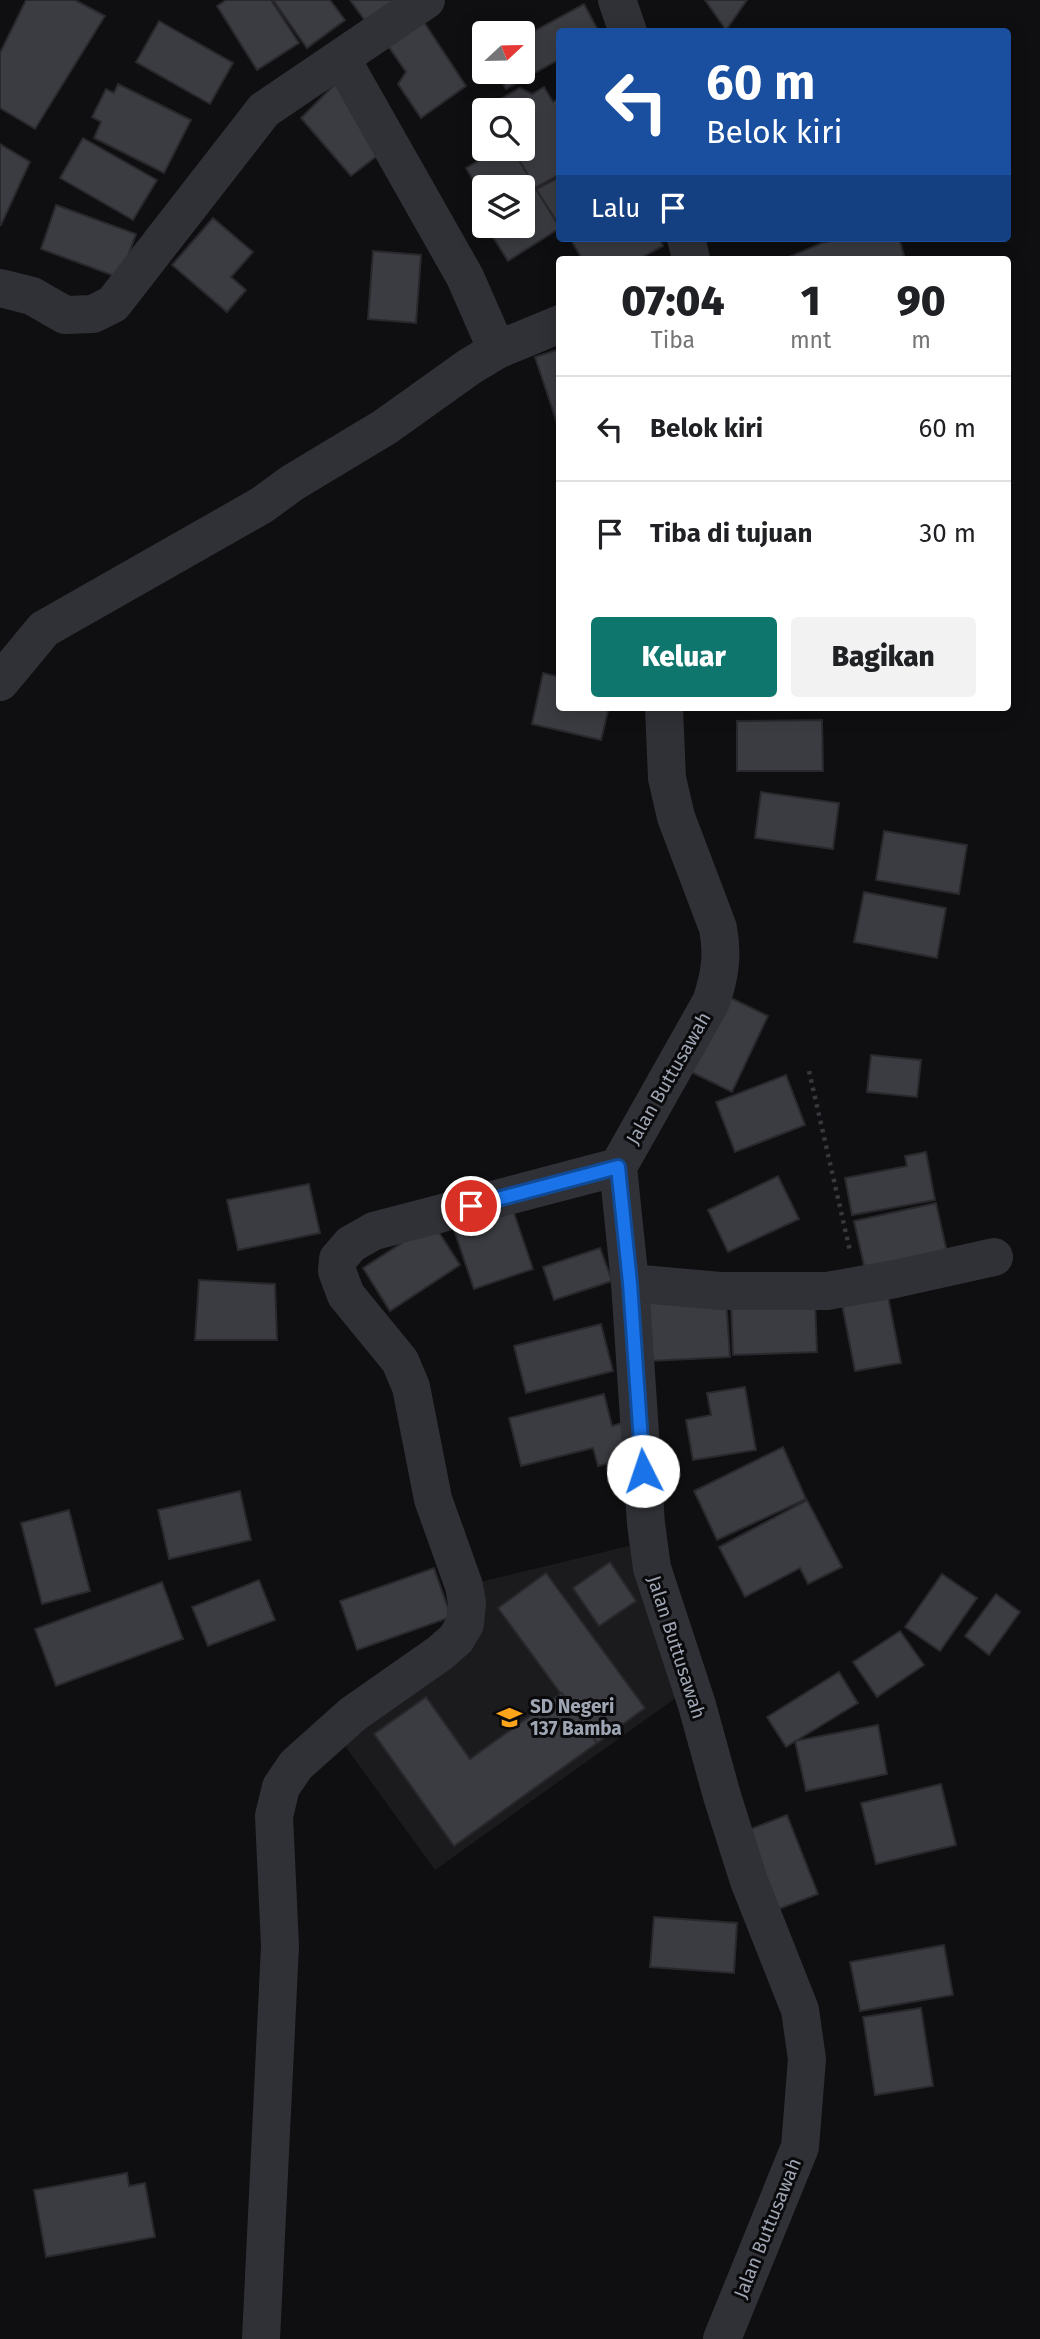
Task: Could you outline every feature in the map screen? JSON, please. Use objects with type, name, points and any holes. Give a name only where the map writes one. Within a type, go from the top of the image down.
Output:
[{"type":"street","points":[[0,288],[32,296],[65,315],[93,314],[113,304],[264,110],[426,0]]},
{"type":"street","points":[[617,0],[627,28]]},
{"type":"street","points":[[341,58],[465,277],[496,351]]},
{"type":"street","points":[[0,682],[44,629],[262,505],[292,483],[385,427],[438,387],[496,351],[556,326]]},
{"type":"street","name":"Jalan Buttusawah","points":[[664,711],[666,764],[676,817],[718,928],[722,947],[718,981],[711,1002],[618,1167],[630,1283],[646,1524],[652,1568],[697,1705],[722,1796],[749,1881],[800,2010],[807,2059],[800,2147],[722,2339]]},
{"type":"street","points":[[261,2339],[280,1946],[274,1816],[281,1787],[296,1765],[353,1714],[456,1639],[465,1624],[467,1603],[464,1586],[433,1499],[411,1387],[400,1361],[346,1295],[337,1271],[338,1259],[351,1244],[374,1231],[618,1167]]},
{"type":"street","points":[[630,1283],[721,1291],[827,1291],[994,1257]]},
{"type":"path","points":[[809,1071],[857,1285]]},
{"type":"shaded area","name":"SD Negeri 137 Bamba","points":[[637,1544],[680,1695],[435,1870],[340,1739],[478,1635],[476,1583]]},
{"type":"building","points":[[26,0],[75,0],[105,16],[35,129],[0,108],[0,53]]},
{"type":"building","points":[[226,0],[271,0],[299,43],[257,70],[217,6]]},
{"type":"building","points":[[273,0],[330,0],[345,20],[307,48]]},
{"type":"building","points":[[350,0],[405,0],[369,26]]},
{"type":"building","points":[[705,0],[747,0],[727,28],[725,28]]},
{"type":"building","points":[[584,4],[597,28],[556,28],[556,61],[536,72],[536,30]]},
{"type":"building","points":[[418,13],[466,86],[421,118],[398,84],[406,72],[382,37]]},
{"type":"building","points":[[159,21],[233,63],[210,104],[136,62]]},
{"type":"building","points":[[337,82],[382,152],[351,176],[301,118]]},
{"type":"building","points":[[118,84],[191,120],[164,173],[94,138],[101,122],[92,117],[106,89],[114,93]]},
{"type":"building","points":[[544,87],[553,102],[556,100],[556,176],[535,188],[535,175],[527,175],[519,161],[535,161],[535,98],[502,98],[520,88],[532,94]]},
{"type":"building","points":[[83,138],[157,180],[133,220],[60,178]]},
{"type":"building","points":[[0,144],[30,162],[1,225],[0,225]]},
{"type":"building","points":[[478,161],[519,161],[528,175],[472,175],[472,178],[466,168]]},
{"type":"building","points":[[556,179],[556,221],[536,189]]},
{"type":"building","points":[[536,189],[556,222],[556,231],[508,261],[494,238],[535,238]]},
{"type":"building","points":[[56,205],[136,234],[120,278],[41,249]]},
{"type":"building","points":[[213,218],[253,252],[231,277],[246,290],[227,312],[172,265]]},
{"type":"building","points":[[572,242],[661,242],[663,246],[645,256],[580,256]]},
{"type":"building","points":[[900,242],[904,256],[791,256],[822,243]]},
{"type":"building","points":[[373,251],[421,255],[416,323],[368,319]]},
{"type":"building","points":[[556,350],[556,420],[535,357]]},
{"type":"building","points":[[543,673],[556,676],[556,711],[608,711],[601,740],[532,724]]},
{"type":"building","points":[[822,720],[823,771],[737,771],[737,721]]},
{"type":"building","points":[[761,792],[839,803],[833,849],[755,838]]},
{"type":"building","points":[[884,831],[967,845],[959,894],[876,880]]},
{"type":"building","points":[[864,892],[946,908],[937,958],[854,942]]},
{"type":"building","points":[[723,994],[768,1016],[732,1092],[687,1070]]},
{"type":"building","points":[[871,1055],[921,1060],[917,1097],[867,1092]]},
{"type":"building","points":[[786,1075],[805,1125],[735,1152],[716,1102]]},
{"type":"building","points":[[926,1152],[935,1200],[852,1215],[845,1178],[907,1166],[905,1156]]},
{"type":"building","points":[[778,1176],[799,1219],[728,1252],[708,1210]]},
{"type":"building","points":[[309,1184],[320,1233],[238,1250],[227,1200]]},
{"type":"building","points":[[936,1203],[947,1252],[865,1270],[854,1221]]},
{"type":"building","points":[[513,1210],[533,1269],[474,1289],[454,1230]]},
{"type":"building","points":[[433,1223],[460,1265],[390,1311],[363,1268]]},
{"type":"building","points":[[600,1248],[612,1281],[554,1300],[543,1267]]},
{"type":"building","points":[[199,1280],[275,1284],[277,1340],[195,1340]]},
{"type":"building","points":[[886,1286],[901,1363],[855,1371],[840,1294]]},
{"type":"building","points":[[726,1297],[730,1357],[650,1361],[647,1302]]},
{"type":"building","points":[[815,1301],[817,1352],[733,1355],[731,1304]]},
{"type":"building","points":[[601,1324],[613,1371],[526,1393],[514,1346]]},
{"type":"building","points":[[745,1387],[756,1450],[693,1460],[686,1420],[711,1415],[707,1393]]},
{"type":"building","points":[[604,1394],[612,1426],[625,1422],[634,1457],[598,1466],[593,1448],[521,1466],[509,1418]]},
{"type":"building","points":[[783,1447],[806,1499],[717,1540],[694,1491]]},
{"type":"building","points":[[240,1491],[251,1540],[169,1559],[158,1510]]},
{"type":"building","points":[[807,1500],[842,1567],[808,1584],[800,1568],[745,1597],[719,1547]]},
{"type":"building","points":[[69,1510],[90,1591],[42,1604],[21,1523]]},
{"type":"building","points":[[610,1562],[636,1601],[599,1626],[573,1588]]},
{"type":"building","points":[[434,1568],[451,1617],[357,1650],[340,1601]]},
{"type":"building","points":[[546,1573],[645,1708],[597,1743],[498,1608]]},
{"type":"building","points":[[942,1574],[977,1598],[940,1651],[905,1627]]},
{"type":"building","points":[[259,1580],[275,1620],[208,1646],[192,1607]]},
{"type":"building","points":[[162,1582],[183,1639],[56,1686],[35,1629]]},
{"type":"building","points":[[996,1594],[1020,1612],[989,1655],[965,1636]]},
{"type":"building","points":[[900,1631],[924,1665],[877,1697],[853,1662]]},
{"type":"building","points":[[839,1672],[858,1703],[786,1747],[767,1717]]},
{"type":"building","points":[[562,1693],[597,1743],[454,1846],[374,1734],[426,1697],[470,1759]]},
{"type":"building","points":[[878,1725],[887,1774],[806,1791],[795,1741]]},
{"type":"building","points":[[941,1784],[956,1845],[876,1864],[861,1803]]},
{"type":"building","points":[[787,1815],[818,1894],[771,1912],[740,1833]]},
{"type":"building","points":[[654,1917],[737,1923],[734,1973],[650,1967]]},
{"type":"building","points":[[944,1945],[953,1995],[860,2011],[850,1962]]},
{"type":"building","points":[[921,2008],[933,2086],[875,2095],[863,2017]]},
{"type":"building","points":[[127,2173],[129,2186],[145,2183],[155,2237],[46,2257],[34,2190]]},
{"type":"place","name":"SD Negeri 137 Bamba","points":[[510,1717]]},
{"type":"route","points":[[471,1206],[618,1167],[630,1283],[643,1471]]}]
